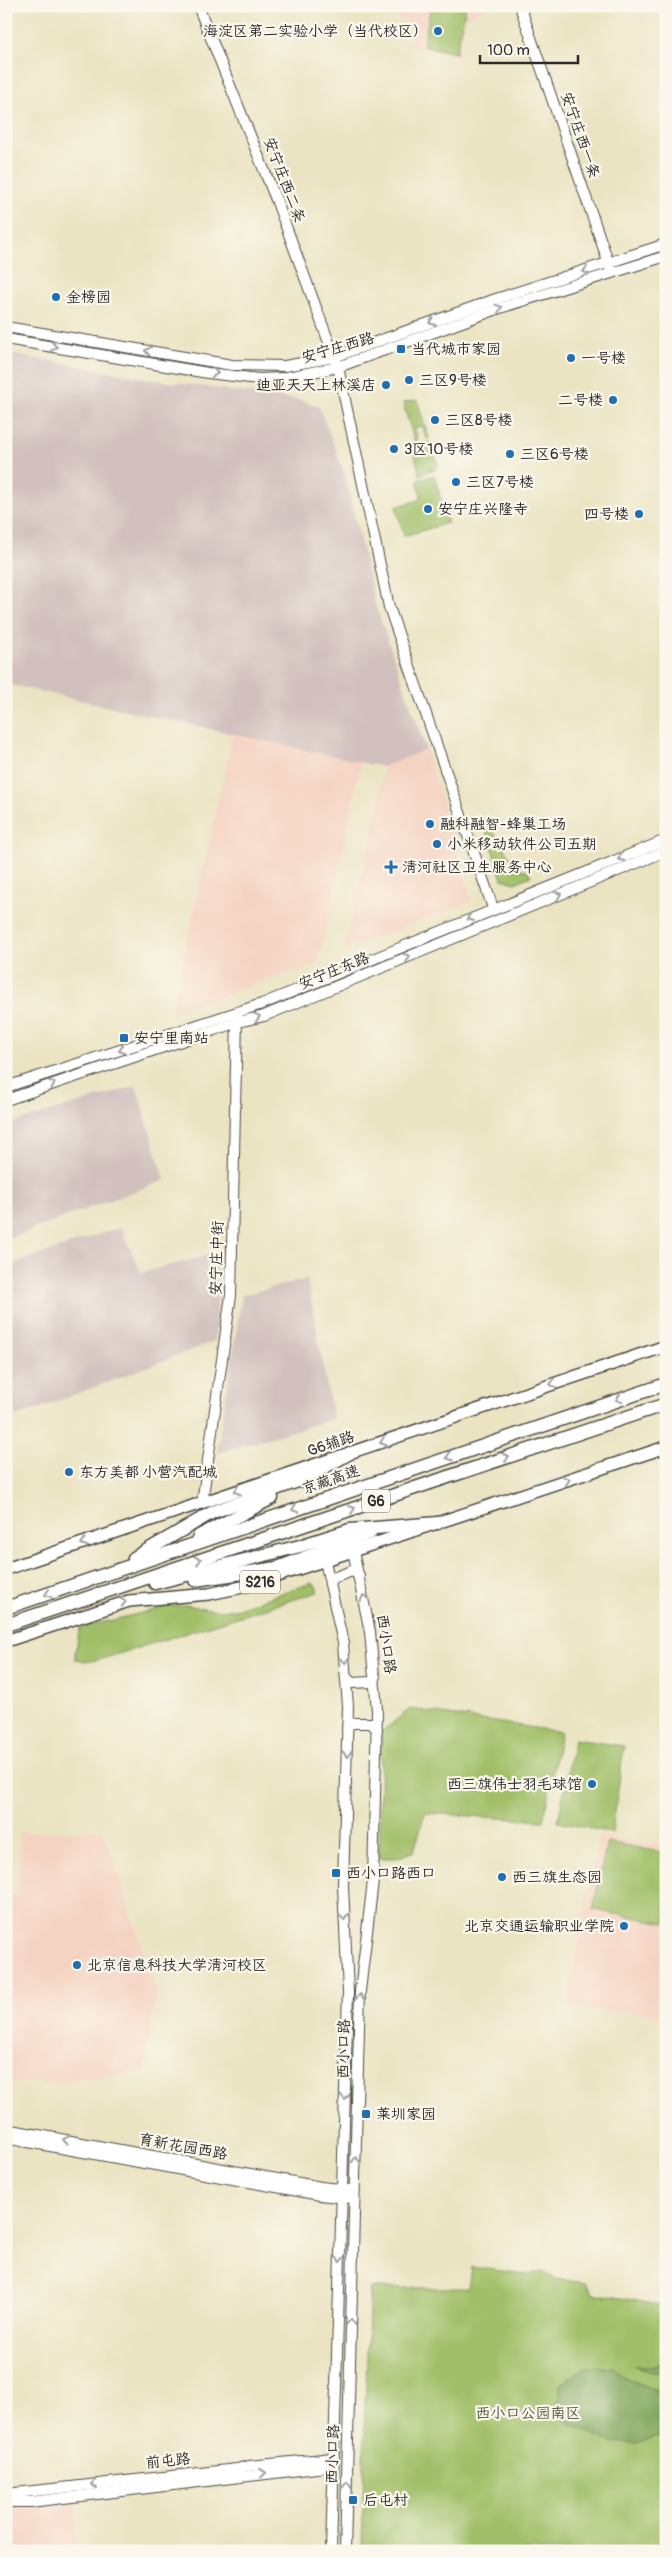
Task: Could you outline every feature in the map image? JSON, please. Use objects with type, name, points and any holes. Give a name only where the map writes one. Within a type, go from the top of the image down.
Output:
[{"type":"highway","name":"京藏高速","points":[[6,1608],[666,1384]]},
{"type":"highway","name":"G6","points":[[6,1625],[666,1404]]},
{"type":"highway","points":[[160,1555],[350,1453]]},
{"type":"highway","points":[[108,1573],[213,1512],[306,1478]]},
{"type":"highway","points":[[86,1598],[300,1546],[350,1530],[438,1523]]},
{"type":"main road","name":"安宁庄西二条","points":[[198,6],[277,202],[338,367],[389,608],[492,908]]},
{"type":"main road","name":"安宁庄西一条","points":[[520,6],[611,268]]},
{"type":"main road","points":[[611,268],[666,244]]},
{"type":"main road","name":"安宁庄西路","points":[[6,327],[232,365],[285,366],[334,357],[496,299],[611,268],[666,256]]},
{"type":"main road","name":"安宁庄西路","points":[[6,339],[208,373],[259,379],[282,378],[338,367],[611,268]]},
{"type":"main road","name":"安宁庄东路","points":[[6,1088],[262,1004],[492,908],[666,840]]},
{"type":"main road","name":"安宁庄东路","points":[[6,1100],[238,1022],[264,1016],[666,851]]},
{"type":"main road","name":"安宁庄中街","points":[[202,1503],[231,1295],[238,1022],[236,1011]]},
{"type":"main road","name":"G6辅路","points":[[6,1569],[666,1346]]},
{"type":"main road","name":"S216","points":[[6,1641],[114,1604],[144,1598],[235,1590],[666,1447]]},
{"type":"main road","name":"西小口路","points":[[345,2551],[360,1991],[372,1881],[377,1729],[375,1676],[370,1632],[353,1551]]},
{"type":"main road","name":"西小口路","points":[[325,1561],[341,1630],[346,1678],[347,1728],[343,1886],[348,1977],[331,2551]]},
{"type":"main road","points":[[330,1584],[332,1578],[352,1571],[359,1575]]},
{"type":"main road","points":[[346,1678],[352,1683],[372,1682],[375,1676]]},
{"type":"main road","points":[[347,1728],[351,1722],[362,1722],[372,1723],[377,1729]]},
{"type":"main road","name":"育新花园西路","points":[[6,2129],[342,2194]]},
{"type":"main road","name":"育新花园西路","points":[[6,2138],[342,2194],[355,2194]]},
{"type":"main road","name":"前屯路","points":[[6,2494],[237,2469],[248,2466],[333,2462]]},
{"type":"main road","name":"前屯路","points":[[6,2502],[30,2502],[333,2462]]},
{"type":"shaded area","name":"海淀区第二实验小学（当代校区）","points":[[399,6],[490,6],[466,18],[458,56],[408,45],[413,29],[411,24],[397,17]]},
{"type":"shaded area","points":[[6,353],[150,379],[299,400],[319,406],[344,472],[375,604],[426,749],[383,767],[6,684]]},
{"type":"shaded area","points":[[233,734],[361,762],[318,964],[171,1013]]},
{"type":"shaded area","points":[[426,749],[472,901],[344,950],[376,819],[383,767]]},
{"type":"shaded area","points":[[136,1086],[165,1180],[6,1239],[6,1125]]},
{"type":"shaded area","points":[[121,1227],[141,1273],[220,1252],[215,1341],[16,1417],[6,1389],[6,1266]]},
{"type":"shaded area","points":[[307,1279],[333,1419],[217,1453],[242,1295]]},
{"type":"shaded area","name":"北京信息科技大学清河校区","points":[[103,1830],[158,1995],[152,2013],[145,2071],[44,2083],[6,2083],[6,1896],[19,1895],[19,1832]]},
{"type":"shaded area","name":"北京交通运输职业学院","points":[[599,1836],[666,1846],[666,2016],[566,2007]]},
{"type":"shaded area","points":[[77,2503],[75,2551],[6,2551],[6,2507],[45,2507]]},
{"type":"green space","points":[[431,6],[466,6],[456,53],[423,46]]},
{"type":"green space","points":[[417,400],[429,438],[427,439],[422,426],[415,428],[418,440],[415,443],[403,403]]},
{"type":"green space","points":[[430,442],[438,465],[434,471],[431,471],[430,466],[429,471],[420,475],[412,446]]},
{"type":"green space","points":[[434,475],[448,523],[404,536],[396,507],[419,500],[421,495],[417,480]]},
{"type":"green space","points":[[489,825],[517,868],[528,871],[531,876],[515,883],[502,879],[485,828]]},
{"type":"green space","points":[[311,1583],[316,1586],[318,1592],[102,1659],[85,1662],[76,1660],[75,1652],[80,1628],[170,1606],[186,1605],[216,1610],[235,1609]]},
{"type":"green space","points":[[410,1709],[561,1732],[543,1821],[425,1813],[414,1851],[397,1858],[379,1858],[381,1732]]},
{"type":"green space","name":"西三旗伟士羽毛球馆","points":[[574,1739],[624,1746],[612,1833],[558,1822]]},
{"type":"green space","points":[[607,1842],[666,1853],[666,1923],[593,1910]]},
{"type":"green space","name":"西小口公园南区","points":[[471,2267],[526,2274],[542,2272],[557,2279],[586,2283],[593,2293],[666,2306],[666,2551],[362,2551],[370,2288],[468,2288]]},
{"type":"green space","points":[[666,2357],[666,2375],[635,2366],[655,2366]]},
{"type":"green space","points":[[586,2367],[614,2367],[627,2379],[666,2393],[666,2440],[657,2437],[636,2443],[611,2442],[566,2422],[557,2410],[560,2384]]},
{"type":"place","name":"海淀区第二实验小学（当代校区）","points":[[438,31]]},
{"type":"place","name":"金榜园","points":[[56,297]]},
{"type":"place","name":"当代城市家园","points":[[401,349]]},
{"type":"place","name":"一号楼","points":[[571,358]]},
{"type":"place","name":"三区9号楼","points":[[409,380]]},
{"type":"place","name":"迪亚天天上林溪店","points":[[386,385]]},
{"type":"place","name":"二号楼","points":[[613,400]]},
{"type":"place","name":"三区8号楼","points":[[435,420]]},
{"type":"place","name":"3区10号楼","points":[[394,449]]},
{"type":"place","name":"三区6号楼","points":[[510,454]]},
{"type":"place","name":"三区7号楼","points":[[456,482]]},
{"type":"place","name":"安宁庄兴隆寺","points":[[428,509]]},
{"type":"place","name":"四号楼","points":[[639,514]]},
{"type":"place","name":"融科融智-蜂巢工场","points":[[430,824]]},
{"type":"place","name":"小米移动软件公司五期","points":[[437,844]]},
{"type":"place","name":"清河社区卫生服务中心","points":[[391,867]]},
{"type":"place","name":"安宁里南站","points":[[124,1038]]},
{"type":"place","name":"东方美都 小营汽配城","points":[[69,1472]]},
{"type":"place","name":"西三旗伟士羽毛球馆","points":[[592,1784]]},
{"type":"place","name":"西小口路西口","points":[[336,1873]]},
{"type":"place","name":"西三旗生态园","points":[[502,1877]]},
{"type":"place","name":"北京交通运输职业学院","points":[[624,1926]]},
{"type":"place","name":"北京信息科技大学清河校区","points":[[77,1965]]},
{"type":"place","name":"莱圳家园","points":[[366,2114]]},
{"type":"place","name":"后屯村","points":[[353,2500]]}]
